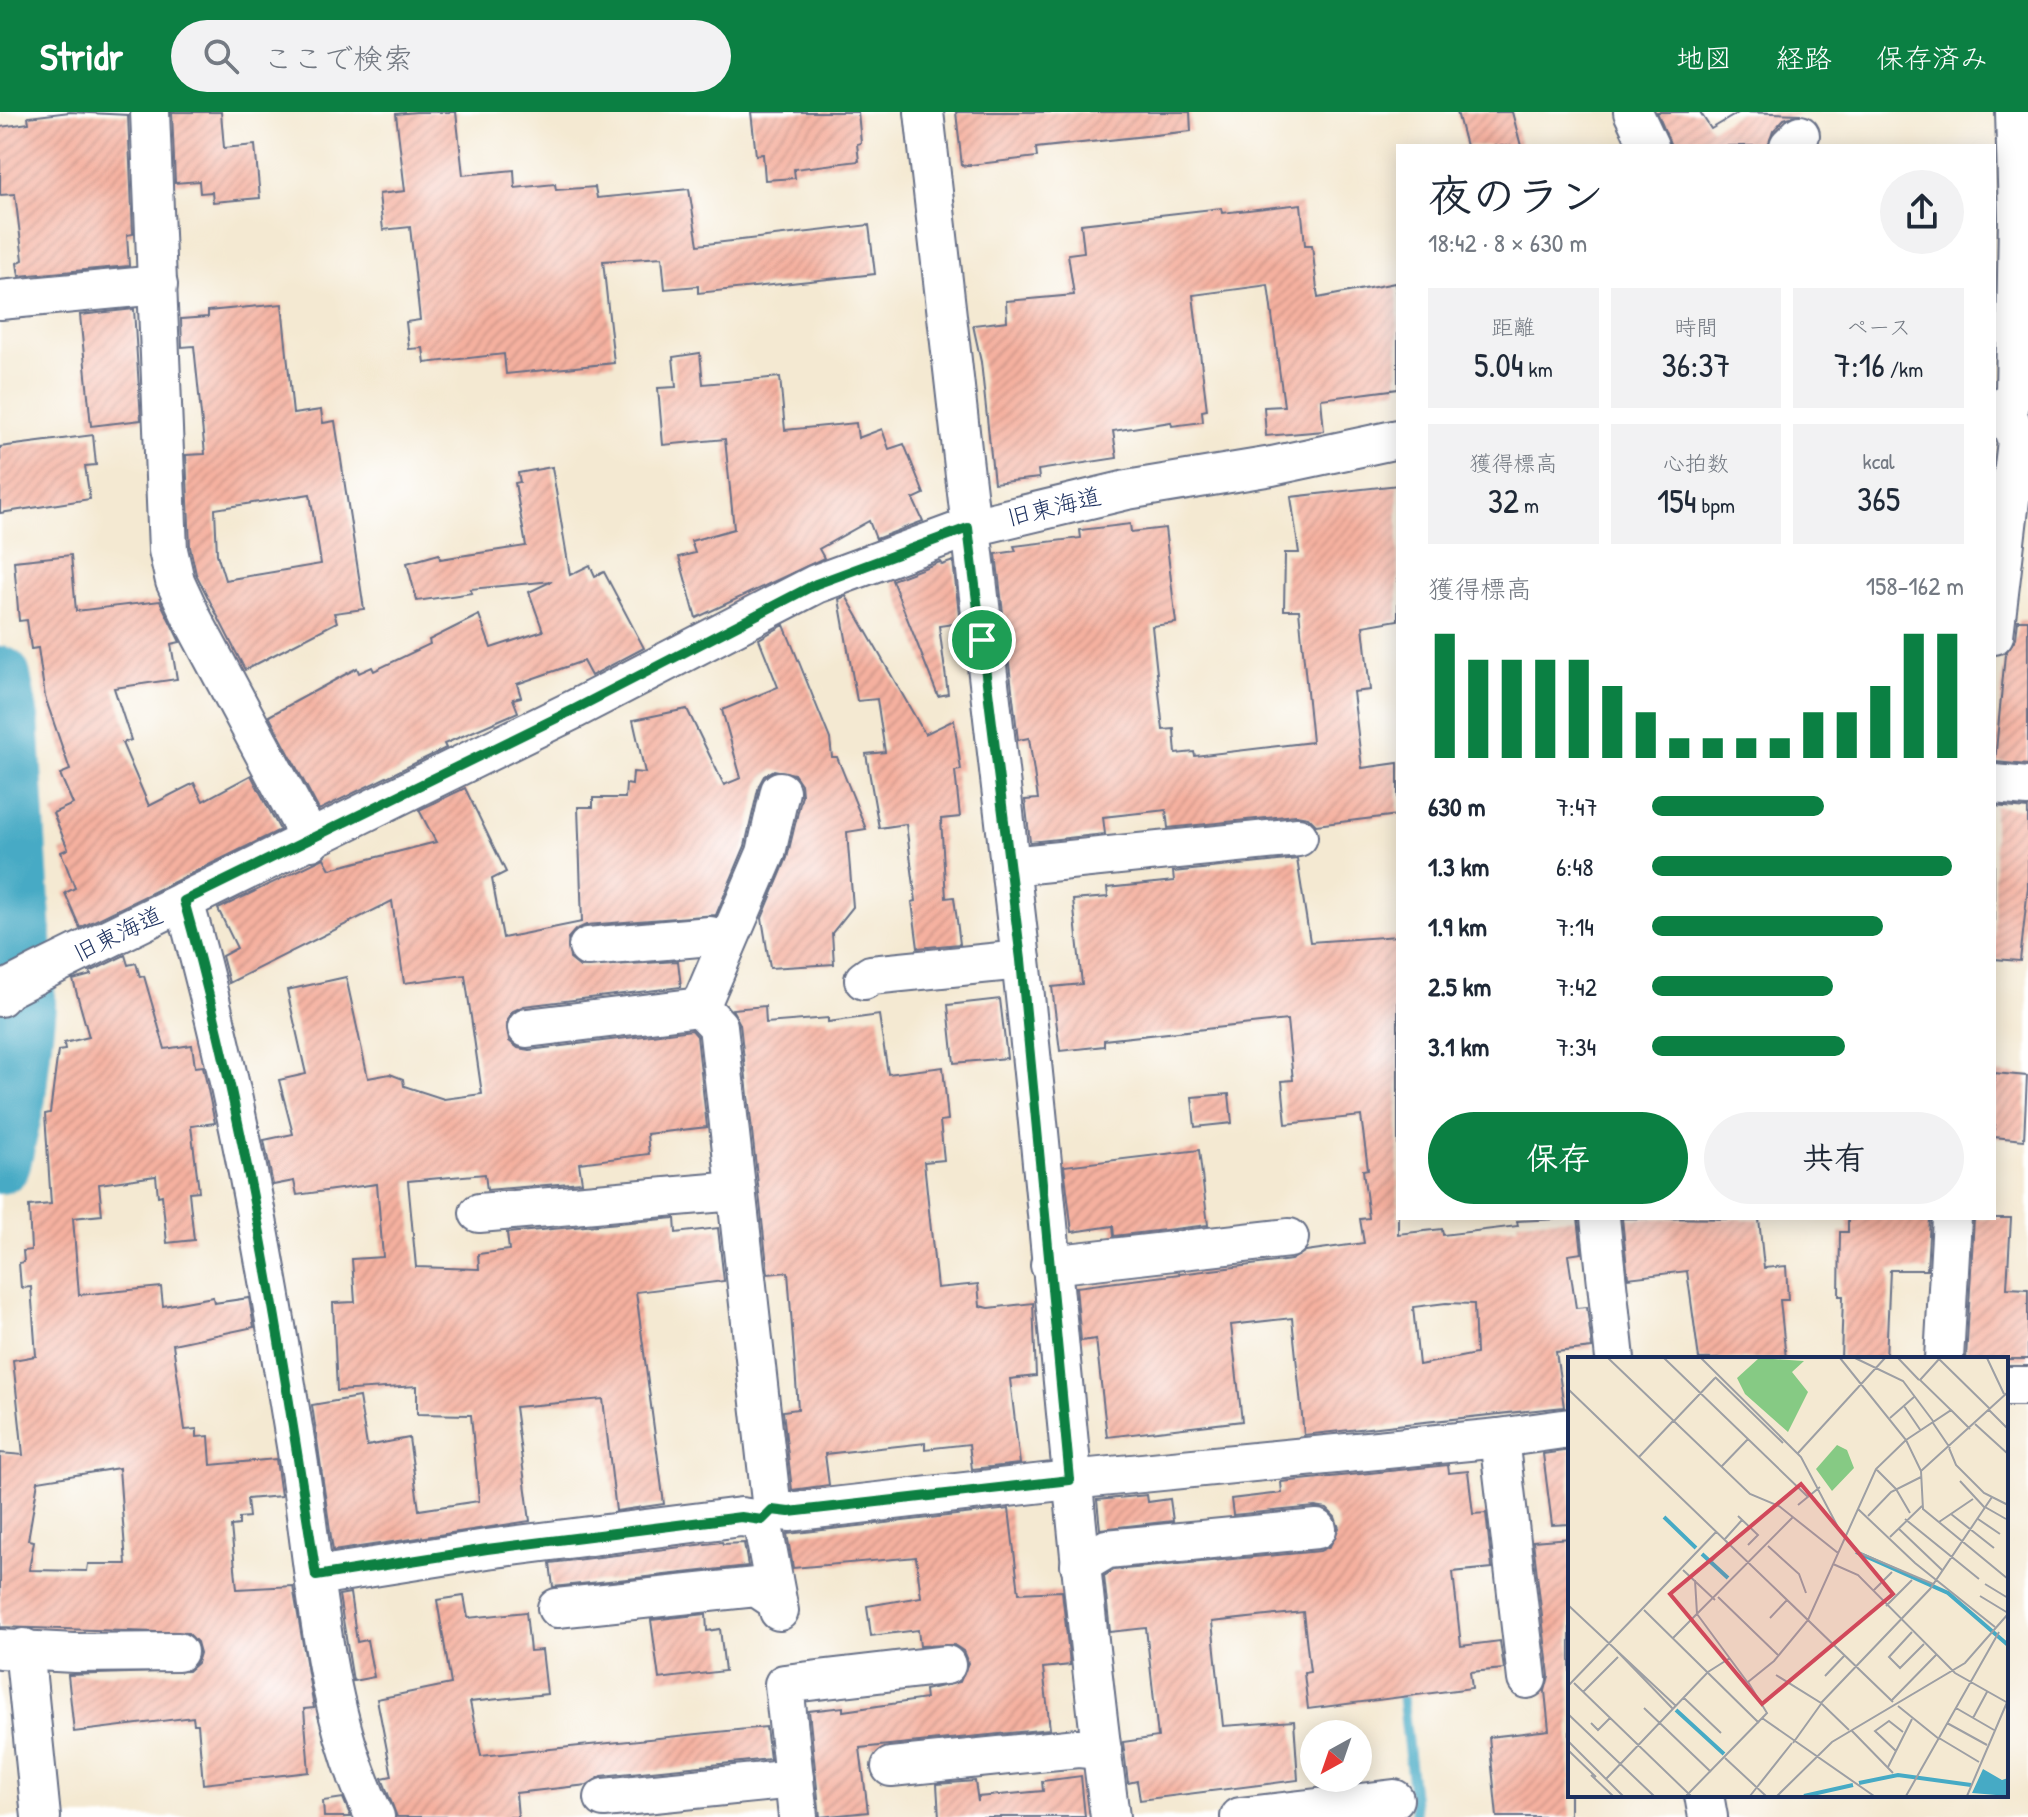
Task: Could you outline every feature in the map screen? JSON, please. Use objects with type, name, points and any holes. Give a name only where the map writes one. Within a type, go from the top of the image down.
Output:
[{"type":"street","points":[[150,112],[168,550],[175,581],[311,841]]},
{"type":"street","points":[[924,112],[968,528],[1021,960],[1070,1480],[1110,1817]]},
{"type":"street","points":[[1633,112],[1648,144]]},
{"type":"street","points":[[1996,618],[2017,441],[2000,413],[2015,392],[2018,217],[2015,112]]},
{"type":"street","points":[[0,300],[158,285]]},
{"type":"street","name":"旧東海道","points":[[3,993],[40,972],[311,841],[816,584],[968,528],[1127,490],[1272,466],[1396,439]]},
{"type":"street","points":[[1996,784],[2028,787]]},
{"type":"street","points":[[700,1007],[766,853],[780,791]]},
{"type":"street","points":[[1010,866],[1298,837]]},
{"type":"street","points":[[184,901],[214,1005],[251,1199],[336,1697],[360,1787],[375,1817]]},
{"type":"street","points":[[588,947],[710,936],[727,941]]},
{"type":"street","points":[[864,980],[871,975],[1021,960]]},
{"type":"street","points":[[527,1028],[700,1007]]},
{"type":"street","points":[[557,1608],[756,1587],[777,1605],[718,1026],[700,1007]]},
{"type":"street","points":[[479,1213],[736,1191]]},
{"type":"street","points":[[1600,1220],[1615,1357]]},
{"type":"street","points":[[1944,1357],[1952,1220]]},
{"type":"street","points":[[1050,1265],[1289,1238]]},
{"type":"street","points":[[316,1576],[425,1557],[741,1517],[1568,1428]]},
{"type":"street","points":[[1499,1438],[1527,1679]]},
{"type":"street","points":[[1080,1565],[1107,1549],[1317,1529]]},
{"type":"street","points":[[41,1817],[12,1648],[74,1653],[178,1652]]},
{"type":"street","points":[[798,1817],[784,1684],[946,1665]]},
{"type":"street","points":[[891,1767],[1078,1748],[1102,1750]]},
{"type":"street","points":[[604,1798],[794,1779]]},
{"type":"street","points":[[1704,1797],[1708,1817]]},
{"type":"street","points":[[1240,1817],[1394,1799]]},
{"type":"building","points":[[70,112],[128,115],[133,234],[127,235],[129,266],[19,276],[17,263],[23,260],[15,194],[0,195],[0,127],[29,123],[28,117]]},
{"type":"building","points":[[172,112],[221,112],[224,148],[255,145],[260,198],[213,202],[212,192],[200,193],[199,181],[175,183]]},
{"type":"building","points":[[456,112],[463,175],[514,170],[515,188],[555,184],[556,190],[595,187],[597,198],[689,189],[698,245],[869,225],[875,274],[698,293],[698,286],[665,289],[662,257],[603,261],[614,363],[506,374],[504,354],[425,363],[423,348],[409,349],[406,322],[420,320],[410,227],[383,230],[379,194],[405,191],[396,114]]},
{"type":"building","points":[[751,112],[858,112],[859,161],[794,169],[795,178],[765,180],[763,154],[756,155]]},
{"type":"building","points":[[956,112],[1190,112],[1191,131],[1036,148],[1037,157],[962,166]]},
{"type":"building","points":[[1457,112],[1512,112],[1520,144],[1465,144]]},
{"type":"building","points":[[1657,112],[1700,112],[1711,129],[1740,112],[1801,114],[1784,119],[1773,131],[1769,144],[1670,144]]},
{"type":"building","points":[[1301,204],[1305,245],[1312,245],[1318,298],[1395,283],[1396,389],[1321,399],[1324,431],[1266,436],[1264,407],[1284,406],[1268,285],[1193,295],[1207,410],[1202,411],[1203,422],[1172,426],[1171,422],[1113,431],[1117,458],[1038,470],[1039,478],[994,483],[981,362],[973,325],[1007,321],[1006,301],[1074,295],[1068,254],[1084,252],[1081,224],[1221,208],[1222,213]]},
{"type":"building","points":[[282,304],[293,414],[321,410],[323,423],[335,421],[364,609],[334,613],[337,622],[245,670],[196,574],[190,547],[186,455],[205,454],[194,346],[182,347],[181,319],[208,317],[208,311]],"holes":[[[310,494],[321,564],[225,580],[217,554],[215,509]]]},
{"type":"building","points":[[134,309],[141,420],[91,426],[80,315]]},
{"type":"building","points":[[700,353],[703,384],[780,377],[785,430],[856,423],[858,438],[882,429],[889,449],[904,444],[924,494],[913,499],[923,521],[876,539],[869,521],[819,549],[824,558],[696,618],[679,557],[695,553],[691,541],[734,529],[725,439],[663,445],[658,388],[676,387],[673,357]]},
{"type":"building","points":[[93,435],[96,465],[85,466],[90,499],[0,513],[0,447]]},
{"type":"building","points":[[552,467],[570,575],[590,565],[595,576],[604,572],[644,648],[591,676],[583,661],[517,684],[521,697],[513,699],[518,712],[444,744],[446,748],[319,810],[269,716],[357,668],[359,673],[372,667],[374,671],[430,644],[429,640],[479,615],[491,648],[543,631],[529,592],[552,581],[470,589],[472,593],[417,601],[407,563],[439,554],[440,559],[526,546],[515,483],[520,482],[518,473]]},
{"type":"building","points":[[1396,485],[1396,620],[1363,626],[1370,690],[1353,692],[1362,768],[1396,763],[1396,815],[1316,825],[1308,817],[1296,815],[1168,828],[1166,810],[1103,817],[1105,834],[1030,842],[1025,800],[1038,799],[1029,738],[1018,740],[996,554],[1016,551],[1014,546],[1081,538],[1080,530],[1130,524],[1131,532],[1165,528],[1176,623],[1152,626],[1163,730],[1174,729],[1176,754],[1194,752],[1195,756],[1312,742],[1299,610],[1284,610],[1285,553],[1299,553],[1291,497]]},
{"type":"building","points":[[71,555],[76,611],[160,601],[180,642],[171,644],[177,679],[114,688],[131,740],[122,743],[149,806],[194,783],[203,801],[251,775],[280,830],[80,928],[65,893],[75,888],[61,852],[68,849],[53,813],[73,804],[60,774],[70,770],[45,697],[38,648],[31,649],[27,620],[19,621],[14,561]]},
{"type":"building","points":[[953,561],[960,623],[939,626],[948,694],[938,696],[892,580],[940,562],[942,565]]},
{"type":"building","points":[[846,596],[925,734],[954,720],[961,770],[955,771],[960,817],[941,819],[946,898],[954,897],[960,944],[918,948],[912,902],[916,901],[906,824],[879,828],[866,754],[885,752],[877,699],[857,701],[839,599]]},
{"type":"building","points":[[2018,620],[2028,620],[2028,765],[1996,762],[2005,654],[2016,638]]},
{"type":"building","points":[[784,625],[830,739],[832,757],[837,757],[866,829],[847,832],[853,907],[832,933],[834,964],[770,968],[762,918],[787,858],[802,795],[801,784],[794,774],[774,770],[764,776],[759,785],[745,846],[716,915],[586,925],[568,938],[570,959],[580,967],[678,961],[681,987],[524,1006],[513,1011],[507,1020],[509,1041],[518,1048],[529,1050],[692,1030],[697,1036],[707,1127],[647,1134],[649,1154],[579,1163],[582,1182],[487,1190],[485,1174],[408,1181],[416,1267],[479,1269],[478,1254],[509,1250],[507,1233],[675,1218],[676,1233],[718,1228],[724,1281],[636,1292],[664,1504],[616,1511],[603,1399],[515,1407],[530,1521],[333,1551],[312,1405],[359,1397],[367,1446],[409,1438],[419,1510],[479,1501],[471,1415],[417,1414],[417,1386],[337,1391],[333,1303],[355,1302],[352,1259],[383,1257],[377,1184],[297,1195],[294,1181],[273,1185],[264,1140],[293,1134],[279,1080],[306,1074],[287,990],[346,977],[368,1078],[390,1074],[403,1079],[404,1086],[444,1099],[482,1094],[465,975],[404,983],[392,901],[229,983],[222,956],[237,948],[218,909],[324,858],[330,869],[436,842],[419,810],[465,788],[506,872],[492,879],[503,938],[582,922],[578,807],[593,807],[593,798],[625,798],[626,784],[632,785],[633,772],[645,773],[633,720],[687,709],[724,785],[741,778],[722,710],[778,687],[759,639]]},
{"type":"building","points":[[1996,806],[2028,809],[2028,887],[2020,961],[1996,959]]},
{"type":"building","points":[[1297,859],[1310,942],[1396,936],[1398,1234],[1442,1229],[1443,1235],[1518,1226],[1517,1221],[1578,1220],[1582,1253],[1568,1255],[1576,1308],[1587,1307],[1592,1348],[1556,1352],[1564,1407],[1304,1435],[1292,1318],[1231,1325],[1242,1421],[1107,1437],[1096,1339],[1081,1341],[1076,1287],[1291,1260],[1306,1251],[1364,1243],[1360,1219],[1369,1218],[1363,1170],[1368,1169],[1361,1116],[1286,1124],[1282,1081],[1293,1080],[1287,1020],[1104,1040],[1104,1046],[1060,1051],[1052,987],[1082,984],[1073,900],[1108,897],[1107,888],[1174,881],[1173,872]],"holes":[[[1474,1304],[1476,1354],[1419,1365],[1413,1307]]]},
{"type":"building","points":[[125,955],[128,965],[136,963],[140,977],[144,976],[165,1049],[192,1045],[195,1067],[203,1066],[215,1123],[191,1126],[199,1191],[189,1192],[194,1240],[167,1243],[162,1195],[158,1196],[156,1176],[99,1184],[102,1215],[73,1218],[79,1295],[161,1287],[163,1306],[213,1297],[214,1303],[249,1298],[254,1327],[173,1344],[185,1430],[197,1429],[197,1437],[209,1436],[211,1465],[276,1459],[281,1496],[247,1499],[249,1517],[239,1518],[239,1525],[231,1526],[237,1589],[293,1586],[314,1708],[304,1709],[309,1772],[203,1784],[198,1724],[194,1724],[193,1717],[74,1732],[68,1675],[188,1671],[197,1663],[200,1653],[197,1642],[188,1633],[0,1627],[0,1453],[23,1455],[13,1360],[36,1356],[31,1287],[21,1288],[19,1263],[24,1262],[23,1251],[31,1250],[29,1206],[51,1204],[45,1114],[50,1113],[58,1051],[65,1050],[64,1043],[89,1037],[73,980],[91,975],[90,972]],"holes":[[[119,1468],[126,1564],[88,1564],[87,1571],[29,1570],[34,1541],[28,1540],[38,1481]]]},
{"type":"building","points":[[1000,999],[1007,1058],[954,1063],[948,1005]]},
{"type":"building","points":[[765,1006],[766,1023],[828,1018],[828,1022],[879,1015],[888,1074],[943,1067],[948,1120],[940,1121],[944,1160],[924,1162],[937,1288],[978,1284],[980,1306],[989,1308],[1033,1303],[1036,1376],[1010,1379],[1020,1464],[972,1469],[969,1444],[925,1449],[925,1443],[825,1454],[829,1485],[792,1490],[783,1411],[798,1409],[788,1272],[768,1274],[740,1024],[732,1009]]},
{"type":"building","points":[[1996,1073],[2027,1076],[2024,1140],[1996,1137]]},
{"type":"building","points":[[1229,1094],[1232,1123],[1195,1127],[1192,1097]]},
{"type":"building","points":[[1199,1150],[1208,1225],[1114,1236],[1113,1226],[1072,1232],[1064,1166]]},
{"type":"building","points":[[2011,1218],[2007,1288],[2028,1289],[2028,1359],[1966,1357],[1974,1220]]},
{"type":"building","points":[[1622,1220],[1759,1220],[1764,1268],[1786,1266],[1788,1300],[1780,1300],[1786,1357],[1699,1357],[1687,1271],[1628,1278]]},
{"type":"building","points":[[1848,1220],[1930,1220],[1927,1270],[1890,1270],[1886,1357],[1841,1357],[1843,1296],[1839,1296],[1840,1232],[1848,1232]]},
{"type":"building","points":[[1568,1450],[1568,1524],[1552,1525],[1543,1454]]},
{"type":"building","points":[[1448,1465],[1449,1473],[1468,1471],[1473,1514],[1486,1513],[1492,1568],[1453,1572],[1461,1646],[1500,1641],[1504,1669],[1470,1672],[1472,1688],[1308,1709],[1304,1673],[1310,1672],[1303,1612],[1212,1622],[1223,1726],[1294,1721],[1298,1780],[1140,1800],[1137,1781],[1128,1783],[1123,1742],[1158,1737],[1146,1628],[1110,1632],[1104,1576],[1114,1570],[1320,1551],[1330,1546],[1339,1528],[1335,1517],[1327,1509],[1315,1507],[1233,1515],[1231,1499],[1282,1493],[1281,1482]]},
{"type":"building","points":[[1147,1495],[1148,1502],[1170,1499],[1173,1521],[1100,1529],[1097,1500]]},
{"type":"building","points":[[1009,1509],[1019,1593],[1062,1591],[1070,1665],[1043,1668],[1050,1729],[860,1748],[868,1812],[820,1817],[809,1711],[843,1707],[843,1711],[926,1699],[925,1690],[960,1682],[968,1663],[963,1651],[954,1645],[920,1646],[918,1630],[871,1636],[867,1606],[921,1597],[916,1557],[793,1568],[787,1534]]},
{"type":"building","points":[[1568,1538],[1570,1817],[1497,1817],[1489,1737],[1549,1730],[1545,1691],[1549,1676],[1533,1541]]},
{"type":"building","points":[[722,1542],[744,1543],[748,1566],[553,1587],[550,1563]]},
{"type":"building","points":[[350,1593],[357,1642],[367,1640],[374,1677],[353,1681],[339,1595]]},
{"type":"building","points":[[464,1596],[468,1618],[526,1612],[530,1651],[542,1650],[547,1694],[470,1702],[481,1756],[766,1727],[770,1759],[602,1776],[587,1785],[516,1793],[518,1817],[397,1817],[382,1778],[392,1776],[377,1699],[451,1684],[437,1600]]},
{"type":"building","points":[[706,1614],[707,1631],[720,1629],[725,1671],[659,1679],[651,1620]]},
{"type":"building","points":[[1081,1776],[1085,1817],[939,1817],[937,1784],[975,1781],[978,1802],[978,1797],[1043,1791],[1042,1781]]},
{"type":"building","points":[[343,1798],[351,1817],[324,1817],[323,1801]]},
{"type":"waterway","points":[[0,677],[8,719],[25,1005],[15,1097],[0,1163]]},
{"type":"waterway","points":[[1401,1684],[1416,1817]]},
{"type":"route","points":[[968,528],[982,640],[1021,960],[1070,1480],[789,1512],[772,1510],[762,1520],[741,1517],[333,1570],[316,1576],[297,1453],[214,1005],[184,901],[575,709],[816,584],[968,528]]}]
